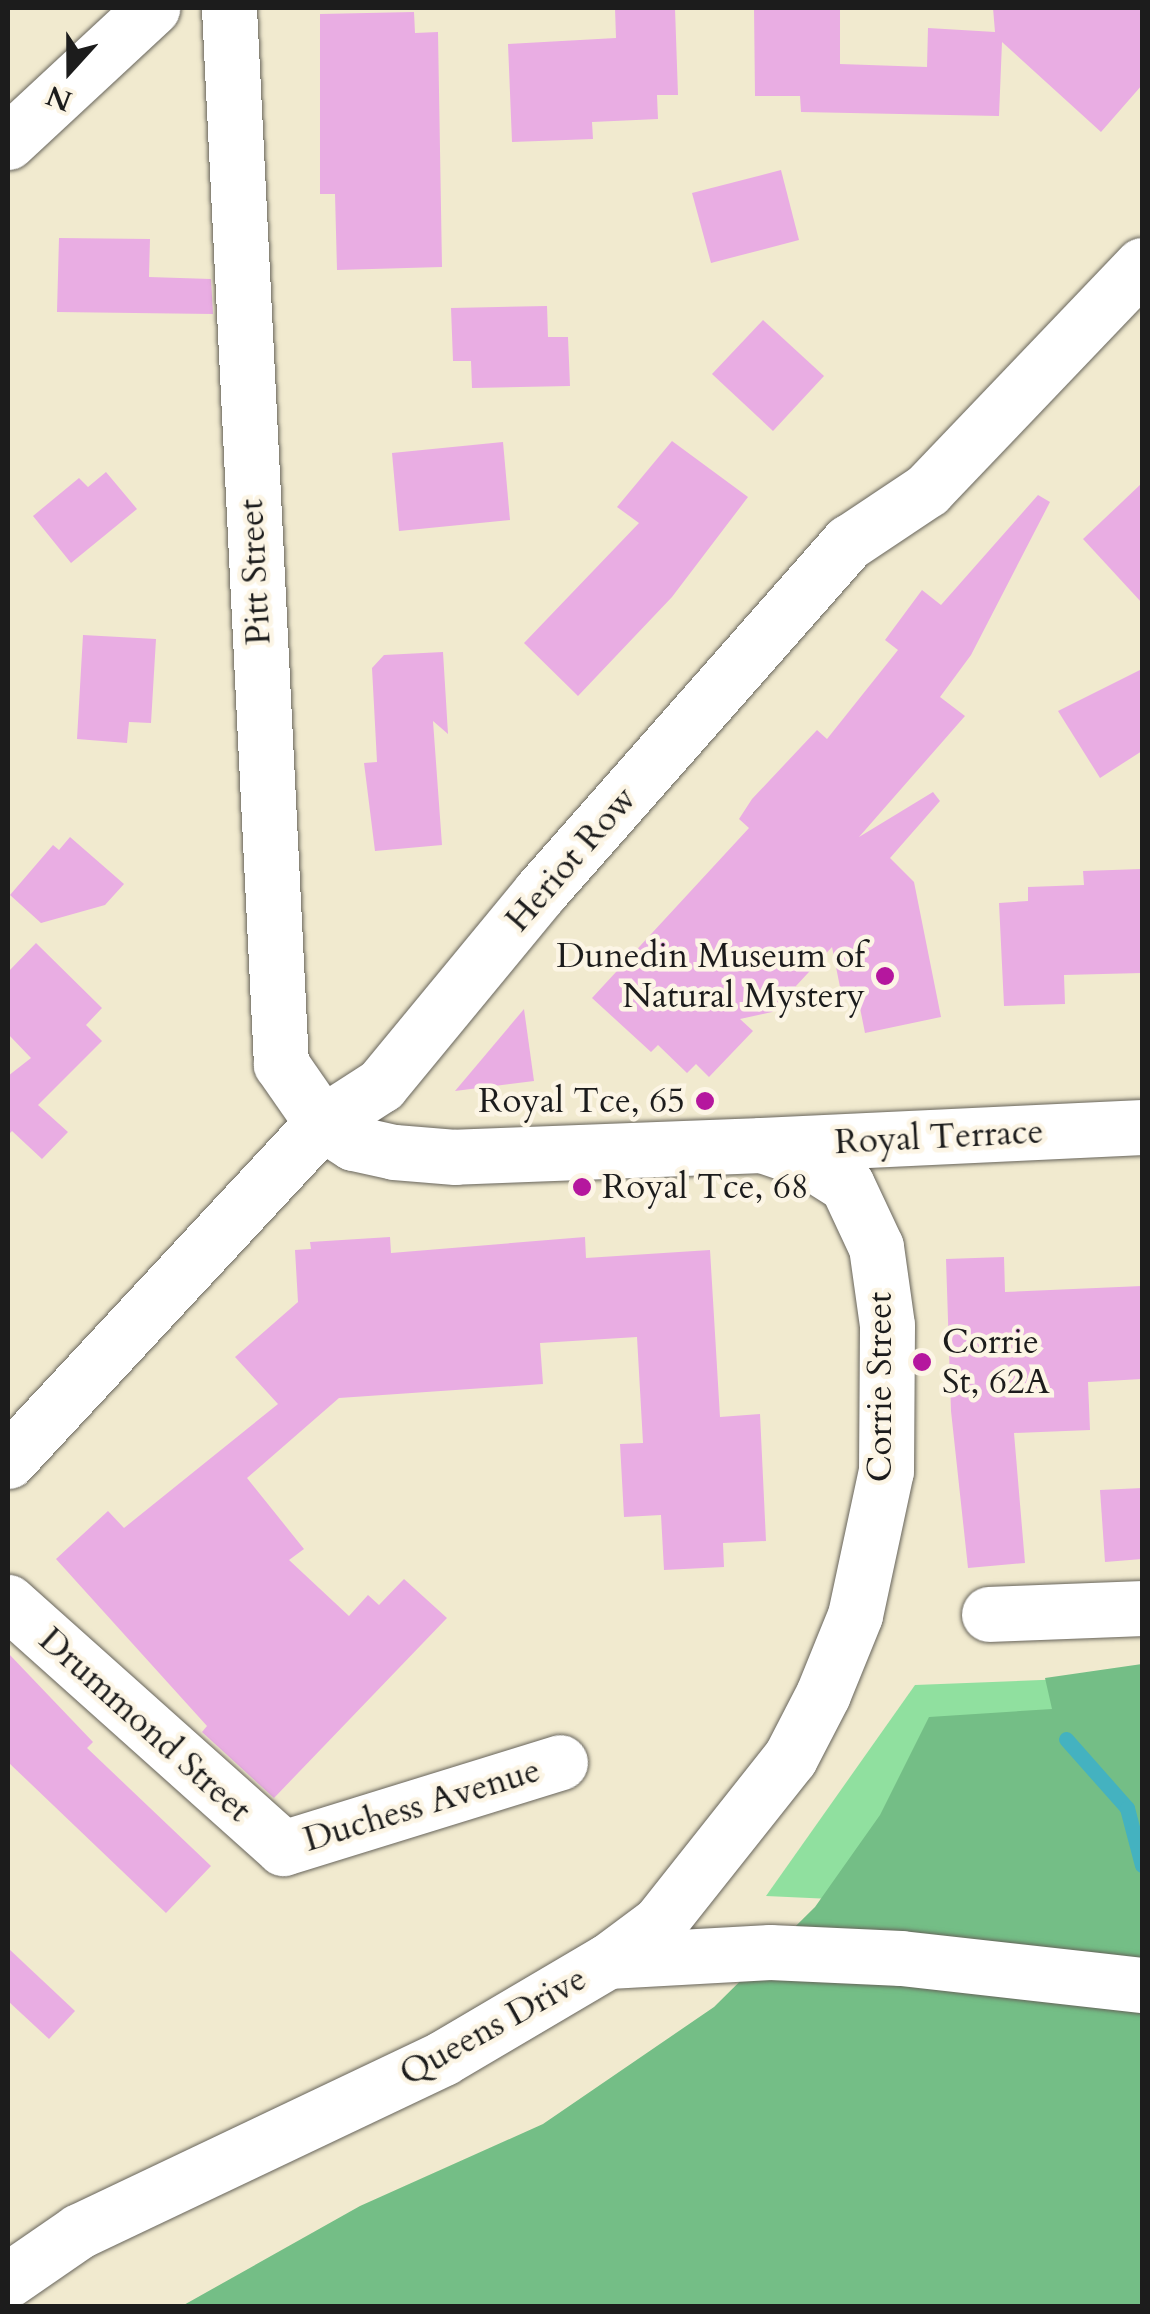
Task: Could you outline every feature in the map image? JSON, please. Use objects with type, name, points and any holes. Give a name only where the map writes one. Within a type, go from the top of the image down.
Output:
[{"type":"street","points":[[8,142],[152,8]]},
{"type":"street","name":"Pitt Street","points":[[229,8],[276,1018],[280,1064],[295,1092],[322,1123]]},
{"type":"street","name":"Heriot Row","points":[[8,1461],[322,1123],[381,1085],[540,892],[849,542],[927,490],[1142,265]]},
{"type":"street","name":"Royal Terrace","points":[[322,1123],[353,1143],[455,1157],[1142,1127]]},
{"type":"street","name":"Corrie Street","points":[[608,1961],[659,1922],[790,1758],[855,1616],[886,1471],[887,1325],[876,1247],[847,1185],[809,1161],[762,1145]]},
{"type":"street","name":"Drummond Street","points":[[8,1602],[283,1848]]},
{"type":"street","points":[[988,1614],[1142,1608]]},
{"type":"street","name":"Duchess Avenue","points":[[283,1848],[560,1762]]},
{"type":"street","name":"Queens Drive","points":[[8,2280],[79,2230],[443,2058],[608,1961],[770,1952],[864,1956],[1142,1986]]},
{"type":"green space","points":[[1142,1664],[1142,2306],[182,2306],[360,2206],[543,2124],[714,2007],[815,1907],[880,1815],[929,1717],[1052,1709],[1045,1678]]},
{"type":"green space","points":[[1117,1677],[919,1903],[766,1896],[915,1685]]},
{"type":"building","points":[[615,8],[675,8],[678,95],[657,95],[658,119],[592,122],[593,139],[512,142],[508,44],[616,38]]},
{"type":"building","points":[[754,8],[840,8],[840,64],[927,67],[928,28],[995,32],[993,8],[1142,8],[1142,85],[1101,132],[1002,42],[999,116],[801,112],[800,96],[755,96]]},
{"type":"building","points":[[414,12],[415,33],[438,32],[442,267],[337,270],[335,194],[320,194],[320,14]]},
{"type":"building","points":[[781,170],[799,240],[711,263],[692,193]]},
{"type":"building","points":[[59,238],[150,239],[149,277],[211,279],[213,314],[57,312]]},
{"type":"building","points":[[547,306],[548,337],[568,337],[570,386],[472,388],[471,361],[453,361],[451,308]]},
{"type":"building","points":[[763,320],[824,376],[773,431],[712,374]]},
{"type":"building","points":[[672,441],[748,497],[672,597],[578,696],[524,643],[639,523],[617,507]]},
{"type":"building","points":[[503,442],[510,520],[399,531],[392,453]]},
{"type":"building","points":[[106,472],[137,509],[71,563],[33,516],[79,478],[88,487]]},
{"type":"building","points":[[1142,483],[1142,603],[1083,539]]},
{"type":"building","points":[[1038,495],[1050,502],[971,655],[940,697],[965,716],[859,837],[933,792],[940,801],[890,858],[914,882],[941,1017],[865,1033],[857,993],[842,997],[832,947],[772,1012],[740,1019],[753,1031],[709,1077],[696,1064],[687,1073],[658,1045],[651,1052],[592,998],[749,828],[739,819],[752,799],[817,730],[827,739],[898,650],[885,640],[922,590],[941,605]]},
{"type":"building","points":[[83,635],[156,639],[151,723],[129,722],[127,743],[77,739]]},
{"type":"building","points":[[443,652],[448,734],[433,721],[442,845],[375,851],[364,763],[377,762],[372,668],[384,655]]},
{"type":"building","points":[[1142,669],[1142,751],[1100,778],[1058,711]]},
{"type":"building","points":[[70,837],[124,884],[105,905],[41,923],[10,895],[53,845],[59,850]]},
{"type":"building","points":[[1142,869],[1142,973],[1064,975],[1065,1004],[1004,1006],[999,903],[1028,901],[1028,887],[1084,885],[1083,871]]},
{"type":"building","points":[[36,943],[102,1008],[86,1025],[102,1041],[38,1105],[68,1132],[42,1159],[12,1131],[8,1135],[8,1076],[31,1058],[8,1034],[8,972]]},
{"type":"building","points":[[524,1009],[534,1081],[455,1091]]},
{"type":"building","points":[[390,1237],[391,1253],[585,1237],[586,1258],[710,1250],[720,1417],[760,1414],[766,1541],[723,1543],[724,1567],[664,1570],[661,1515],[624,1517],[620,1444],[643,1443],[637,1337],[540,1343],[543,1384],[339,1398],[247,1478],[304,1549],[289,1560],[349,1616],[368,1595],[379,1605],[404,1579],[447,1618],[274,1798],[202,1732],[207,1726],[56,1559],[108,1511],[124,1528],[278,1404],[235,1357],[298,1302],[295,1250],[311,1249],[310,1242]]},
{"type":"building","points":[[1004,1257],[1005,1292],[1142,1286],[1142,1379],[1088,1382],[1090,1430],[1014,1433],[1025,1563],[968,1568],[951,1411],[946,1259]]},
{"type":"building","points":[[1142,1488],[1142,1559],[1105,1562],[1100,1490]]},
{"type":"building","points":[[8,1653],[93,1742],[87,1748],[211,1866],[166,1913],[8,1762]]},
{"type":"building","points":[[8,1948],[75,2011],[49,2039],[8,2001]]},
{"type":"waterway","points":[[1066,1739],[1127,1808],[1142,1865]]},
{"type":"place","name":"Dunedin Museum of Natural Mystery","points":[[885,976]]},
{"type":"place","name":"Royal Tce, 65","points":[[705,1101]]},
{"type":"place","name":"Royal Tce, 68","points":[[582,1187]]},
{"type":"place","name":"Corrie St, 62A","points":[[922,1362]]}]
